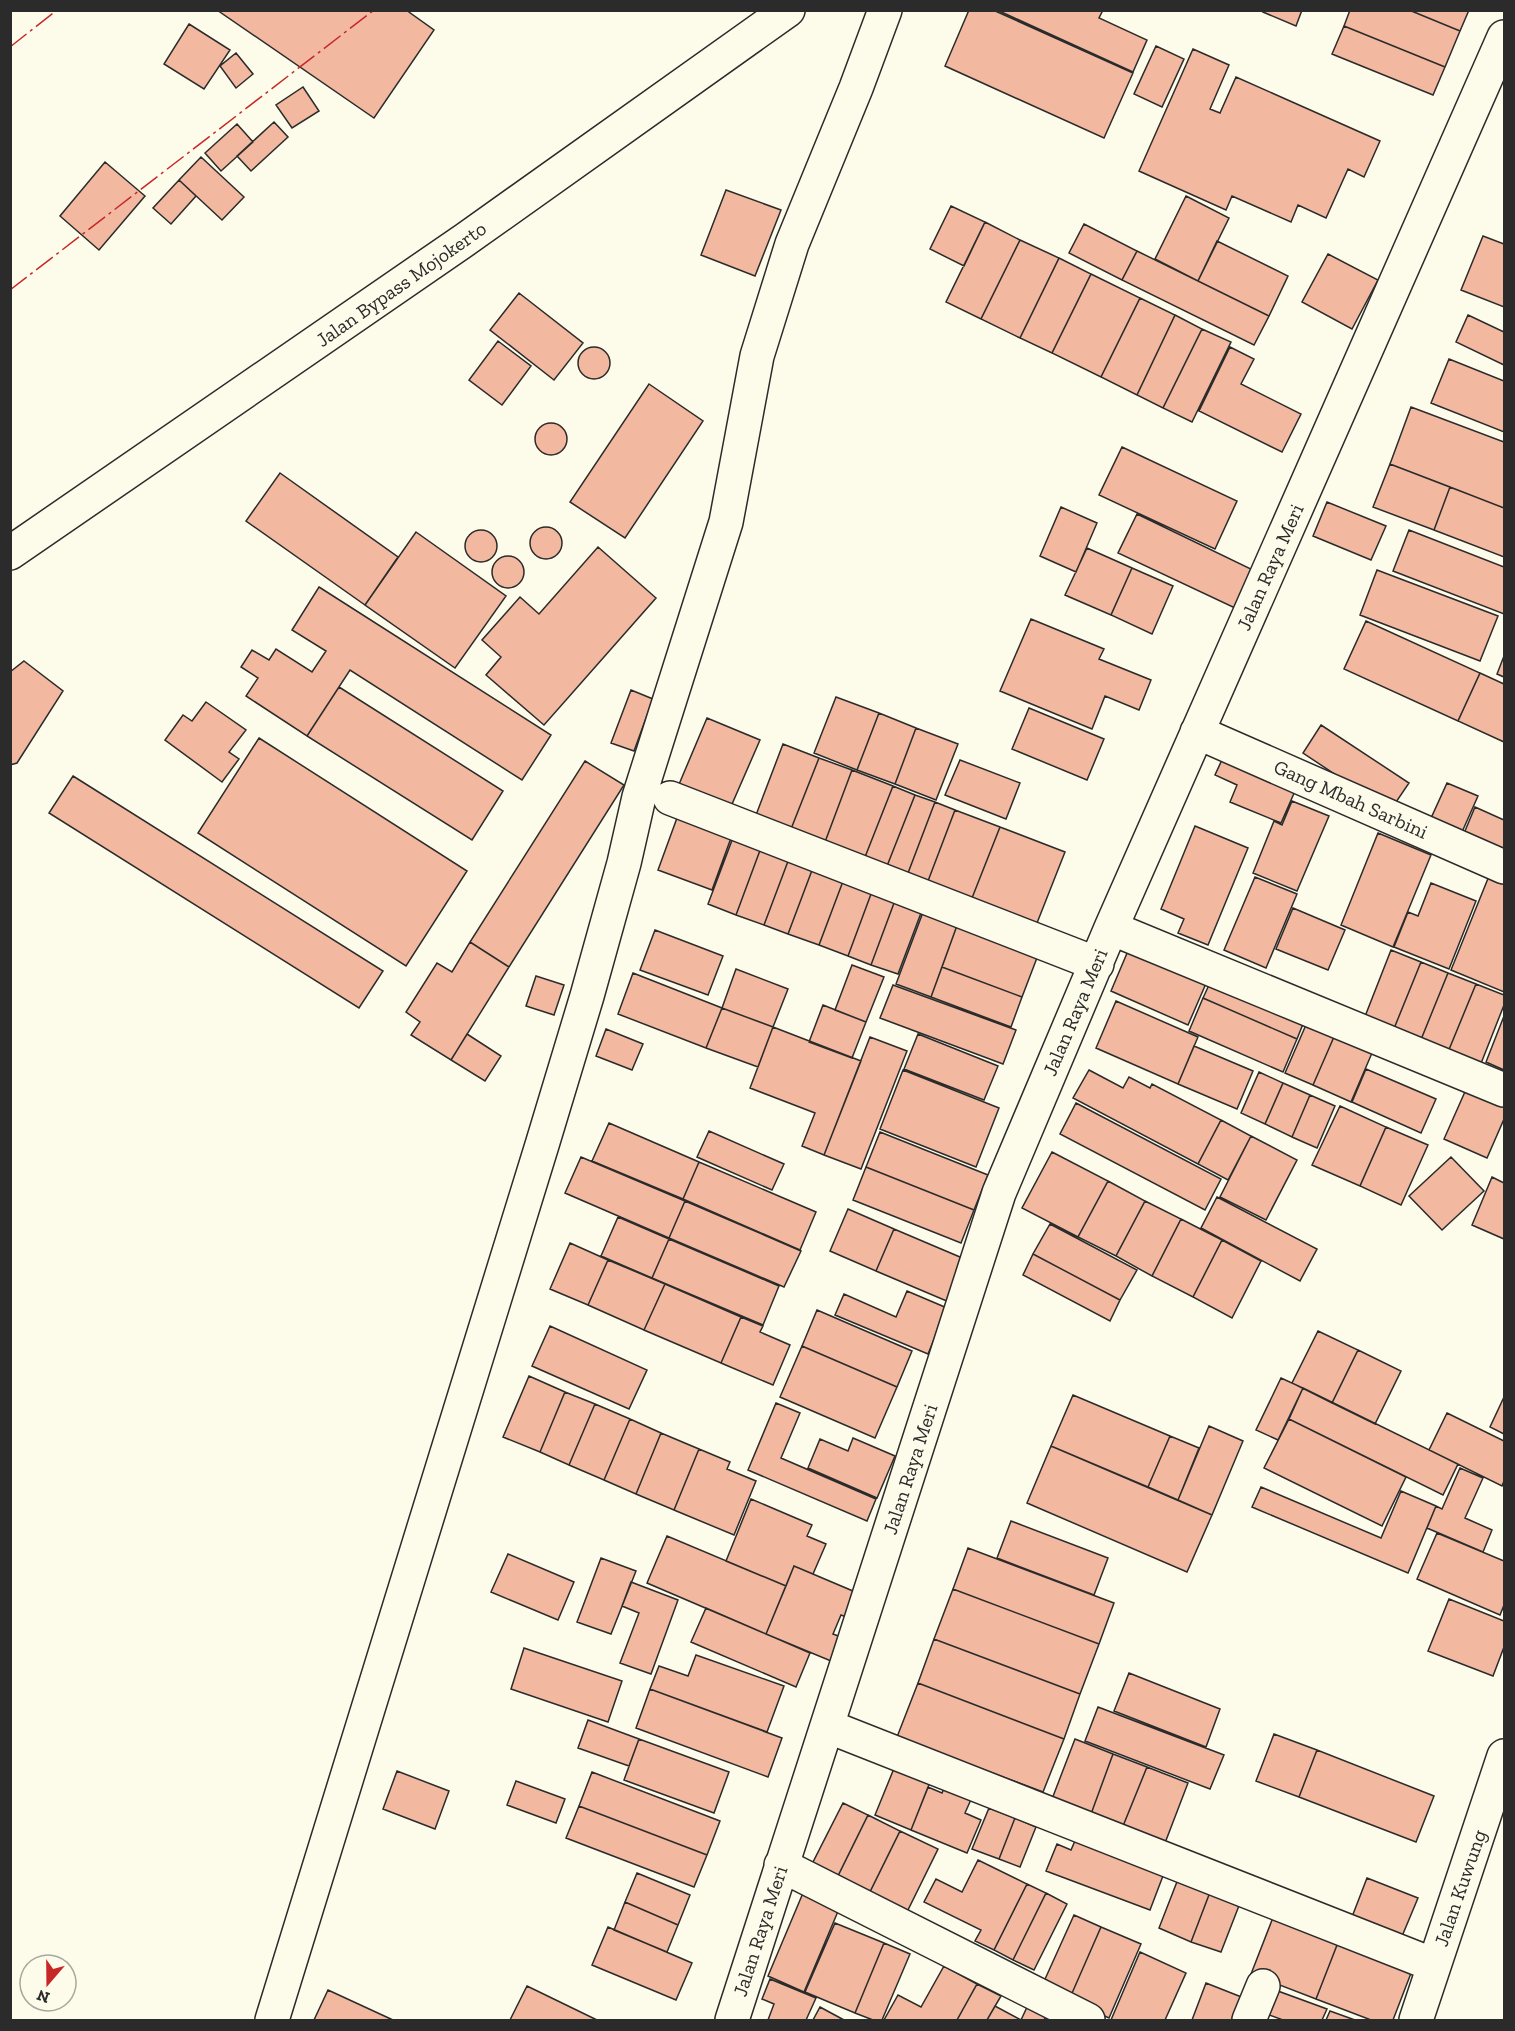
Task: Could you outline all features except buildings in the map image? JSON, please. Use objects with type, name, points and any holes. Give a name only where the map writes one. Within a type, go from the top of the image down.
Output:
[{"type":"main road","name":"Jalan Bypass Mojokerto","points":[[10,553],[466,239],[788,10]]},
{"type":"main road","points":[[272,2020],[542,1145],[612,908],[639,797],[726,522],[756,356],[792,244],[885,10]]},
{"type":"main road","name":"Jalan Raya Meri","points":[[732,2020],[999,1193],[1018,1143],[1197,732],[1493,92],[1504,37]]},
{"type":"main road","name":"Gang Mbah Sarbini","points":[[1197,732],[1504,867]]},
{"type":"main road","points":[[670,798],[1097,964]]},
{"type":"main road","points":[[1111,928],[1504,1090]]},
{"type":"main road","points":[[827,1726],[1434,1965]]},
{"type":"main road","name":"Jalan Kuwung","points":[[1416,2020],[1504,1756]]},
{"type":"main road","points":[[782,1865],[1088,2020]]},
{"type":"main road","points":[[1249,2020],[1263,1986]]},
{"type":"power","points":[[10,47],[57,10]]},
{"type":"power","points":[[10,290],[374,10]]}]
